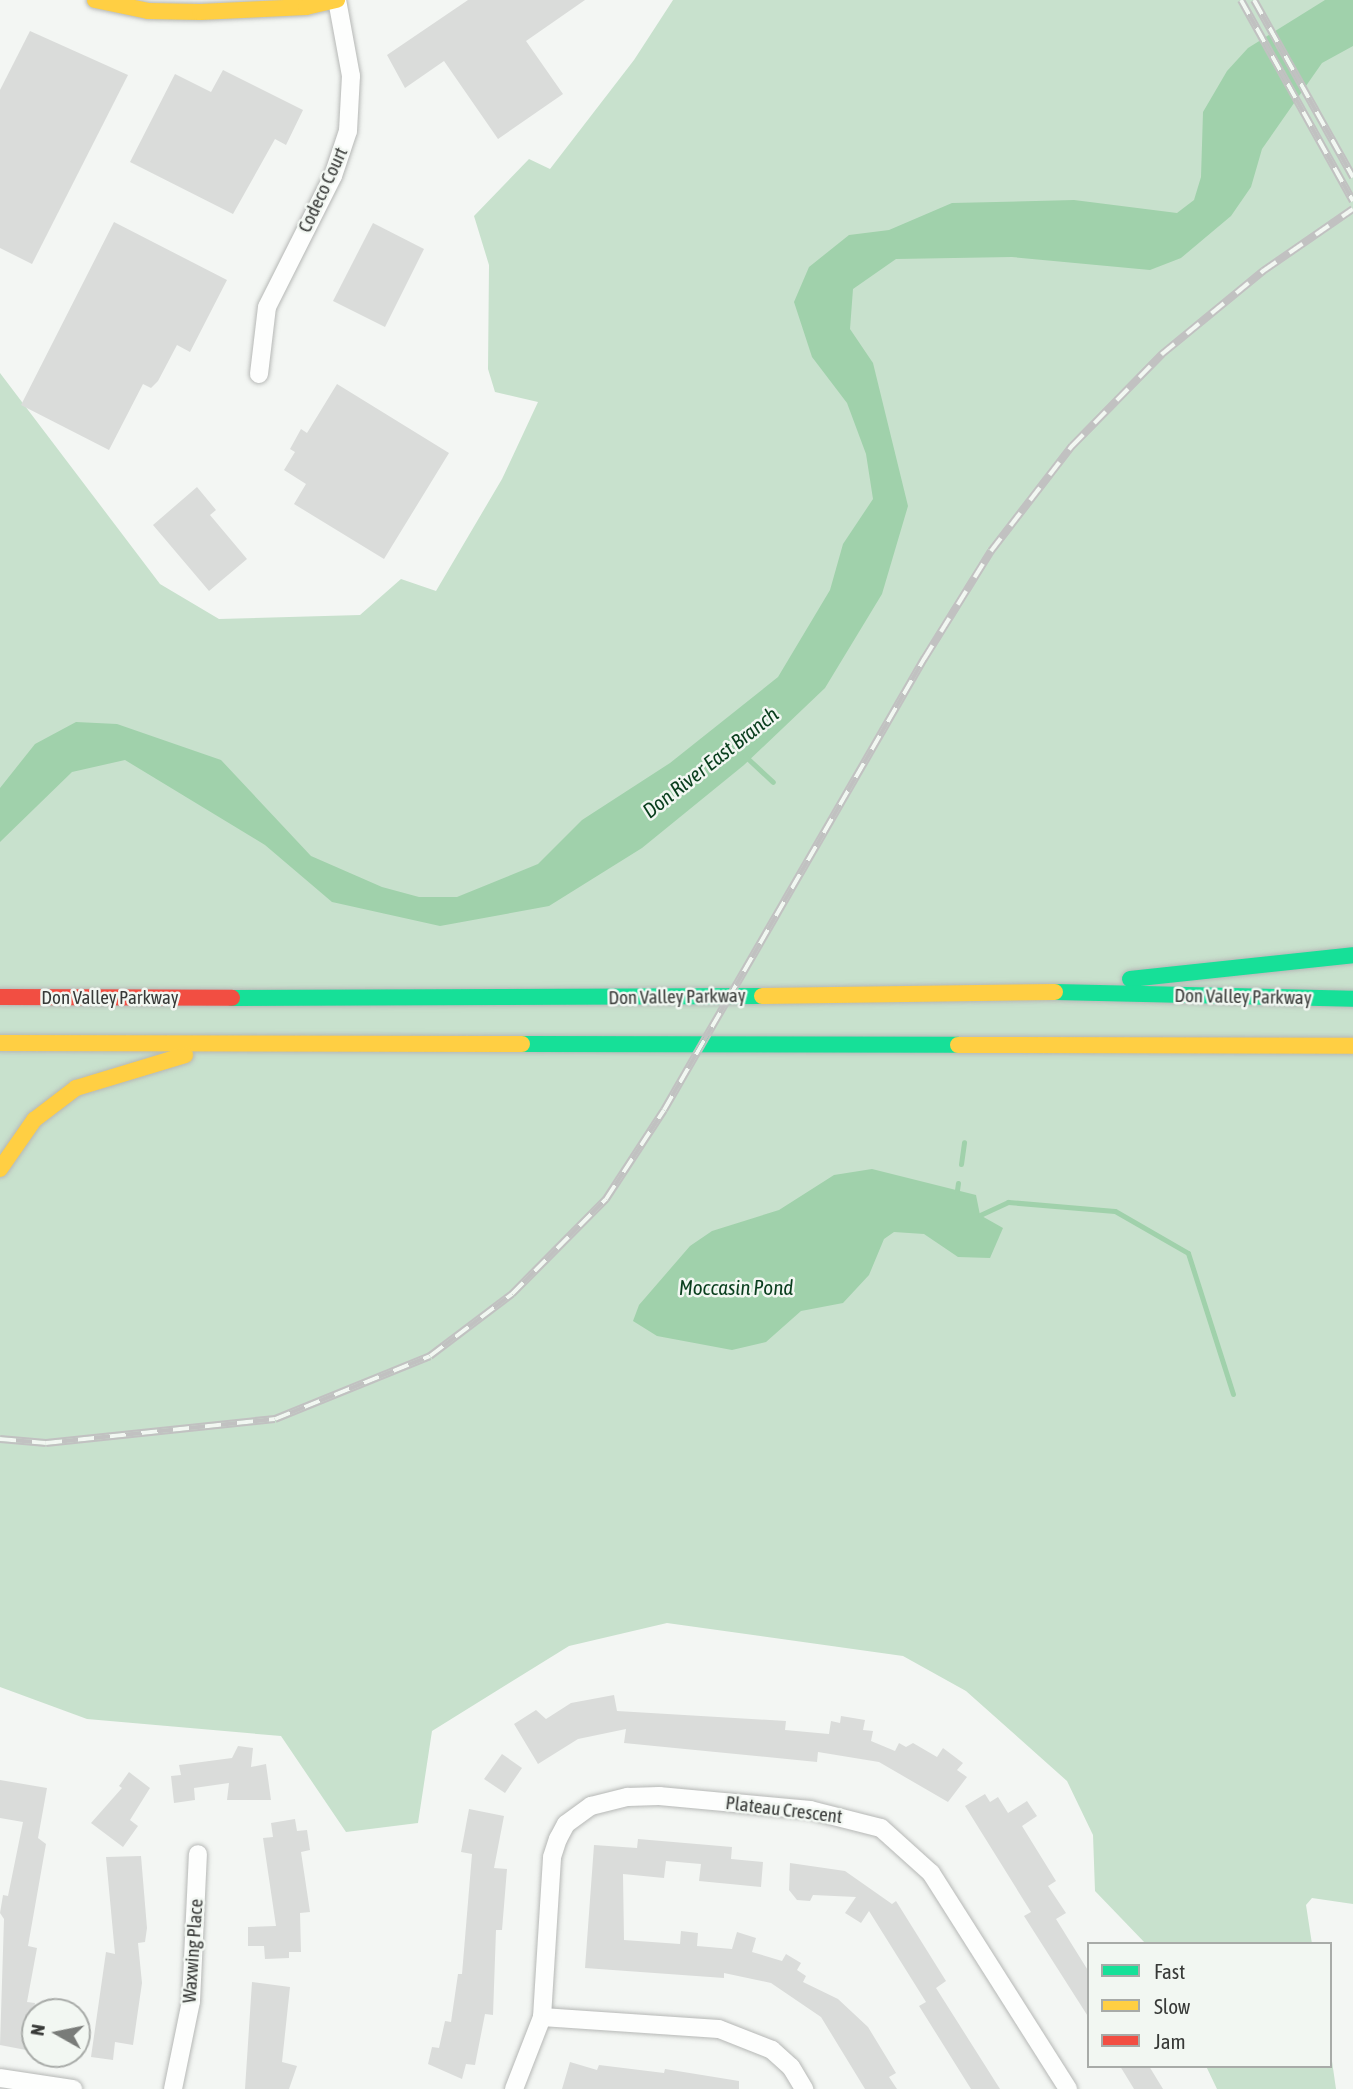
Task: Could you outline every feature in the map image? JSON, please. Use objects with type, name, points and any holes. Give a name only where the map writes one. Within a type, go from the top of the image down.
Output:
[{"type":"main road","points":[[95,0],[148,11],[200,12],[306,7],[337,0]]},
{"type":"main road","points":[[1091,991],[1143,975],[1241,969],[1353,955]]},
{"type":"main road","name":"Don Valley Parkway","points":[[0,997],[563,999],[1091,991],[1221,999],[1353,999]]},
{"type":"main road","points":[[0,1043],[1353,1046]]},
{"type":"main road","points":[[0,1170],[34,1120],[76,1088],[214,1045]]},
{"type":"street","name":"Codeco Court","points":[[259,374],[267,307],[333,176],[348,131],[351,76],[337,0]]},
{"type":"street","name":"Plateau Crescent","points":[[514,2089],[542,2017],[552,1857],[566,1824],[579,1812],[628,1797],[810,1810],[881,1828],[931,1873],[1068,2089]]},
{"type":"street","name":"Waxwing Place","points":[[173,2089],[191,2001],[198,1854]]},
{"type":"street","points":[[542,2017],[719,2029],[772,2050],[791,2067],[804,2089]]},
{"type":"street","points":[[0,2078],[73,2089]]},
{"type":"shaded area","points":[[673,0],[1353,0],[1353,1904],[1312,1898],[1306,1905],[1312,1942],[1144,1942],[1095,1891],[1093,1835],[1067,1781],[966,1691],[903,1656],[667,1623],[569,1646],[432,1731],[418,1823],[346,1832],[281,1736],[87,1719],[0,1687],[0,373],[160,584],[219,619],[360,615],[401,579],[436,591],[502,479],[538,402],[495,392],[488,369],[489,265],[474,216],[529,159],[550,169],[634,60]]},
{"type":"shaded area","points":[[1332,2061],[1336,2089],[1217,2089],[1207,2068],[1332,2068]]},
{"type":"water","name":"Don River East Branch","points":[[1325,0],[1353,0],[1353,46],[1322,63],[1262,149],[1251,187],[1231,216],[1181,258],[1150,270],[1012,257],[896,259],[853,289],[850,329],[873,363],[908,506],[882,594],[825,688],[744,765],[642,848],[549,906],[440,926],[332,902],[265,845],[125,760],[72,772],[0,842],[0,788],[35,744],[76,722],[117,724],[221,760],[311,856],[382,887],[419,897],[457,897],[538,864],[582,820],[670,763],[778,677],[830,590],[843,544],[873,499],[866,454],[847,403],[812,357],[794,302],[809,267],[849,235],[889,230],[952,203],[1074,200],[1177,213],[1194,200],[1201,177],[1203,112],[1227,71],[1248,48]]},
{"type":"water","name":"Moccasin Pond","points":[[872,1169],[976,1195],[980,1215],[1003,1228],[990,1258],[958,1257],[924,1234],[894,1232],[884,1239],[869,1275],[843,1303],[801,1311],[766,1342],[732,1350],[657,1336],[633,1321],[639,1305],[690,1246],[712,1231],[779,1210],[834,1175]]},
{"type":"building","points":[[468,0],[585,0],[526,41],[563,94],[498,139],[444,61],[405,88],[387,55]]},
{"type":"building","points":[[30,31],[128,75],[32,264],[0,248],[0,90]]},
{"type":"building","points":[[223,70],[303,110],[286,145],[275,139],[233,214],[130,162],[175,74],[211,92]]},
{"type":"building","points":[[114,222],[227,280],[190,352],[177,345],[158,381],[151,388],[143,384],[109,450],[21,405]]},
{"type":"building","points":[[373,223],[424,249],[385,327],[333,301]]},
{"type":"building","points":[[337,384],[449,453],[384,559],[294,504],[306,484],[284,470],[295,452],[290,449],[301,429],[307,433]]},
{"type":"building","points":[[197,487],[216,510],[210,515],[247,559],[209,591],[153,525]]},
{"type":"building","points":[[614,1695],[617,1711],[786,1721],[785,1730],[829,1734],[831,1721],[840,1723],[841,1716],[865,1720],[863,1730],[873,1731],[871,1741],[895,1751],[899,1743],[906,1747],[913,1743],[937,1757],[943,1748],[963,1763],[957,1770],[967,1777],[948,1802],[879,1762],[818,1752],[817,1762],[624,1743],[626,1729],[578,1739],[538,1764],[514,1724],[536,1710],[546,1719],[571,1703]]},
{"type":"building","points":[[238,1746],[253,1748],[251,1767],[266,1764],[271,1800],[227,1800],[229,1783],[194,1788],[195,1800],[174,1803],[171,1776],[181,1775],[179,1765],[232,1758]]},
{"type":"building","points":[[502,1754],[522,1768],[505,1793],[484,1779]]},
{"type":"building","points":[[129,1772],[150,1788],[130,1820],[138,1826],[123,1847],[91,1823],[122,1788],[119,1786]]},
{"type":"building","points":[[0,1780],[47,1788],[38,1838],[46,1844],[28,1946],[37,1948],[28,1998],[21,1998],[21,2049],[0,2045],[4,1919],[0,1913],[3,1895],[8,1896],[23,1822],[0,1818]]},
{"type":"building","points":[[985,1794],[990,1802],[998,1797],[1008,1813],[1027,1801],[1037,1816],[1022,1826],[1056,1881],[1048,1886],[1066,1913],[1056,1919],[1087,1969],[1087,2015],[1024,1916],[1031,1912],[965,1806]]},
{"type":"building","points":[[469,1809],[504,1816],[494,1868],[507,1869],[502,1930],[496,1930],[493,2015],[485,2014],[475,2065],[466,2064],[462,2079],[428,2064],[432,2047],[439,2048],[445,2021],[451,2022],[458,1974],[462,1974],[472,1854],[461,1852]]},
{"type":"building","points":[[295,1819],[297,1831],[307,1830],[310,1850],[301,1852],[310,1912],[300,1913],[301,1952],[289,1952],[289,1958],[265,1959],[264,1946],[248,1946],[248,1927],[276,1926],[263,1838],[273,1837],[271,1823]]},
{"type":"building","points":[[638,1839],[732,1847],[731,1859],[763,1862],[761,1887],[699,1881],[701,1864],[666,1861],[664,1878],[623,1874],[624,1940],[680,1944],[681,1931],[698,1933],[697,1946],[732,1949],[737,1932],[756,1938],[752,1952],[782,1961],[786,1954],[801,1963],[797,1970],[806,1976],[803,1982],[838,1999],[868,2027],[896,2073],[889,2077],[897,2089],[865,2089],[821,2017],[771,1983],[724,1973],[724,1978],[585,1968],[594,1845],[637,1848]]},
{"type":"building","points":[[141,1856],[147,1928],[145,1942],[138,1943],[142,1983],[133,2045],[115,2042],[113,2060],[91,2057],[106,1952],[115,1954],[106,1857]]},
{"type":"building","points":[[790,1863],[845,1871],[892,1904],[896,1901],[946,1981],[936,1988],[1000,2089],[971,2089],[919,2006],[926,2002],[869,1911],[861,1923],[845,1913],[856,1897],[813,1895],[810,1901],[797,1900],[789,1890]]},
{"type":"building","points":[[252,1982],[290,1987],[282,2062],[297,2066],[289,2089],[245,2089]]},
{"type":"building","points":[[570,2062],[597,2070],[599,2065],[664,2073],[665,2069],[739,2081],[739,2089],[562,2089]]},
{"type":"building","points":[[1121,2068],[1150,2068],[1163,2089],[1134,2089]]},
{"type":"waterway","name":"Don River East Branch","points":[[745,756],[773,782]]},
{"type":"waterway","points":[[961,1164],[964,1142]]},
{"type":"waterway","points":[[957,1190],[958,1183]]},
{"type":"waterway","points":[[980,1215],[1008,1202],[1115,1211],[1188,1253],[1233,1394]]},
{"type":"railway","points":[[1241,0],[1353,201]]},
{"type":"railway","points":[[1254,0],[1353,177]]},
{"type":"railway","points":[[0,1439],[46,1443],[275,1419],[430,1356],[512,1294],[606,1199],[664,1110],[924,659],[991,551],[1072,446],[1162,354],[1263,271],[1353,209]]},
{"type":"traffic: fast","points":[[1130,979],[1353,955]]},
{"type":"traffic: fast","points":[[1055,992],[1353,999]]},
{"type":"traffic: fast","points":[[232,998],[762,996]]},
{"type":"traffic: fast","points":[[522,1044],[958,1045]]},
{"type":"traffic: slow","points":[[95,0],[148,11],[200,12],[306,7],[337,0]]},
{"type":"traffic: slow","points":[[762,996],[1055,992]]},
{"type":"traffic: slow","points":[[0,1043],[522,1044]]},
{"type":"traffic: slow","points":[[958,1045],[1353,1046]]},
{"type":"traffic: slow","points":[[0,1169],[34,1120],[76,1088],[185,1055]]},
{"type":"traffic: jam","points":[[0,997],[232,998]]}]
